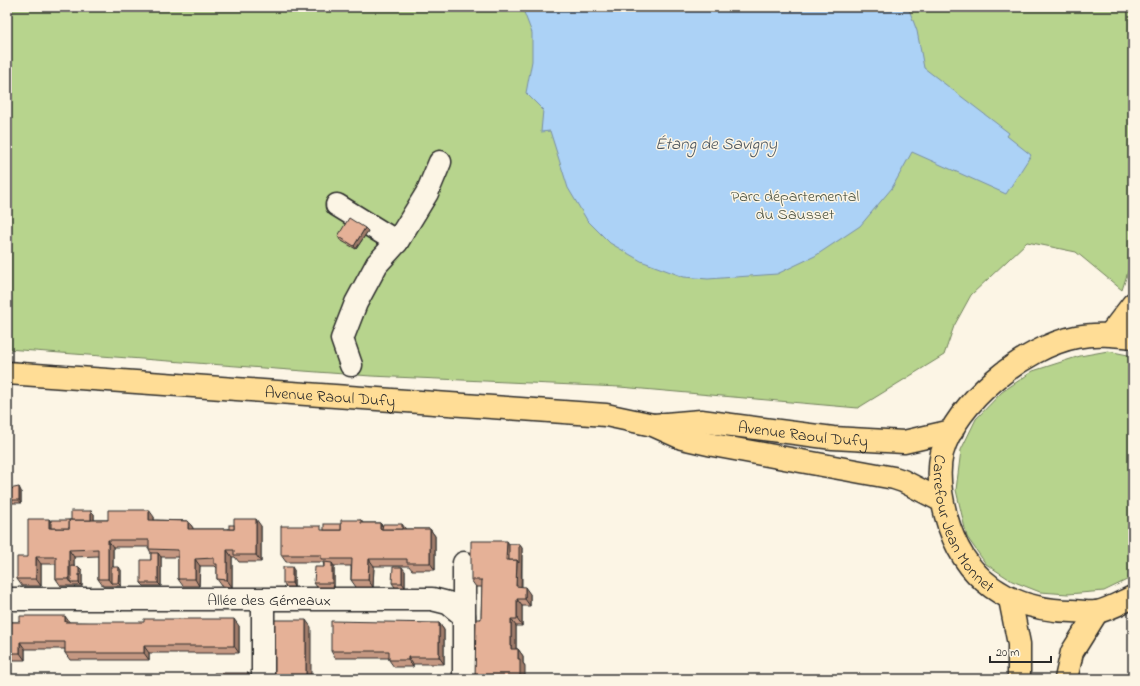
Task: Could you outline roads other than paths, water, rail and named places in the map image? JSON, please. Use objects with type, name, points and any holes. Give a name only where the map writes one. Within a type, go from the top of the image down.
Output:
[{"type":"main road","points":[[1110,334],[1133,304]]},
{"type":"main road","name":"Carrefour Jean Monnet","points":[[1133,337],[1110,334],[1074,337],[1032,353],[998,377],[977,397],[952,431],[942,454],[940,471],[942,501],[949,528],[962,554],[978,576],[997,592],[1010,599],[1030,606],[1059,611],[1097,612],[1133,597]]},
{"type":"main road","name":"Avenue Raoul Dufy","points":[[7,373],[606,415],[654,425],[682,438],[713,445],[894,478],[942,501]]},
{"type":"main road","name":"Avenue Raoul Dufy","points":[[654,425],[701,420],[833,438],[904,442],[952,431]]},
{"type":"main road","points":[[1010,599],[1019,644],[1019,679]]},
{"type":"main road","points":[[1066,679],[1072,652],[1097,612]]},
{"type":"street","points":[[351,364],[342,340],[353,310],[377,264],[397,242],[427,193],[440,162]]},
{"type":"street","points":[[337,205],[397,242]]},
{"type":"street","points":[[464,563],[464,679]]},
{"type":"street","name":"Allée des Gémeaux","points":[[7,599],[432,599],[448,603],[464,616]]},
{"type":"street","points":[[263,600],[263,679]]},
{"type":"water","name":"Étang de Savigny","points":[[522,7],[908,7],[917,31],[924,68],[1009,133],[1007,136],[1031,155],[1006,194],[912,152],[892,188],[860,226],[815,256],[777,274],[708,279],[684,277],[641,261],[610,243],[587,220],[568,188],[550,131],[541,132],[543,110],[526,93],[532,61],[532,33]]},
{"type":"park label","name":"Parc départemental du Sausset","points":[[795,204]]}]
